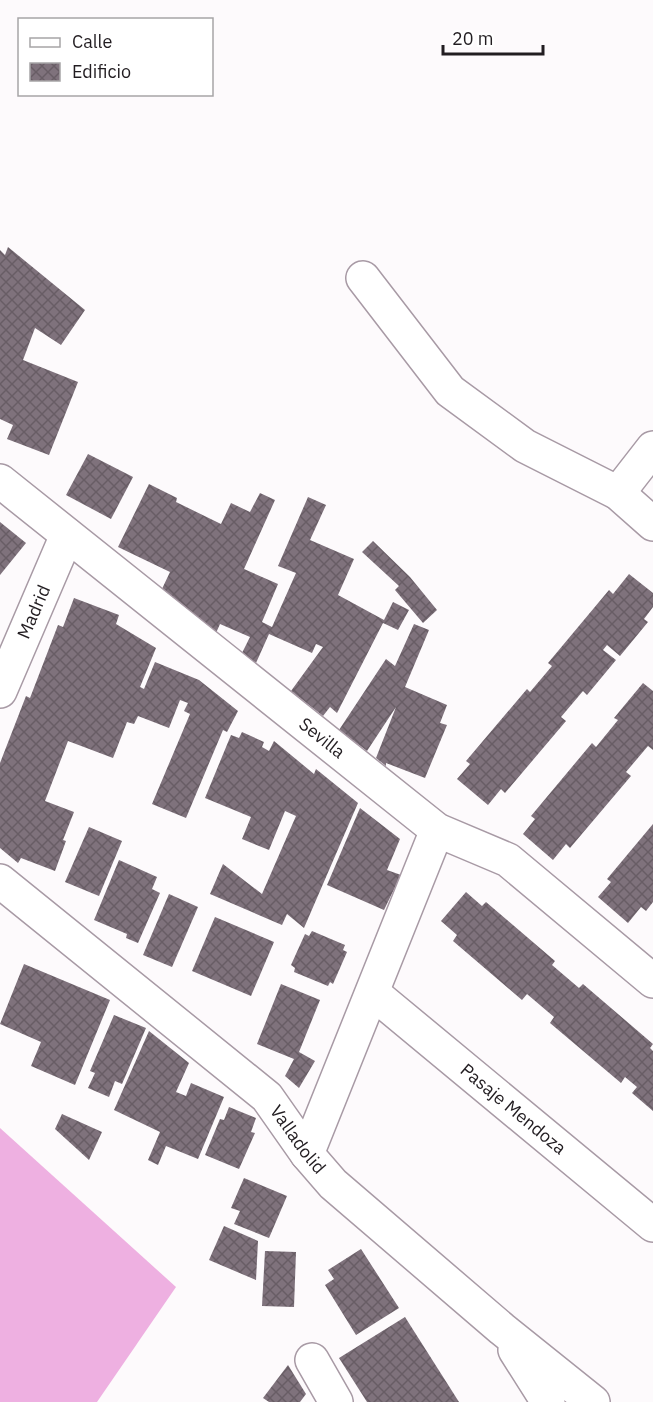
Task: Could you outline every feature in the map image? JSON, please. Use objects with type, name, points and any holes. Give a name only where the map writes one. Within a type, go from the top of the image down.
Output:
[{"type":"street","points":[[363,278],[450,391],[525,446],[618,493],[653,524]]},
{"type":"street","points":[[618,493],[653,448]]},
{"type":"street","name":"Sevilla","points":[[0,482],[437,830],[508,860],[653,981]]},
{"type":"street","name":"Madrid","points":[[0,691],[67,535]]},
{"type":"street","points":[[307,1154],[437,830]]},
{"type":"street","name":"Valladolid","points":[[0,881],[267,1097],[307,1154],[333,1184],[502,1329],[593,1402]]},
{"type":"street","name":"Pasaje Mendoza","points":[[373,993],[653,1225]]},
{"type":"street","points":[[502,1329],[548,1402]]},
{"type":"street","points":[[312,1360],[336,1402]]},
{"type":"shaded area","points":[[0,1128],[176,1287],[97,1402],[0,1402]]},
{"type":"building","points":[[8,247],[85,310],[61,345],[35,328],[23,360],[78,382],[49,455],[7,439],[13,425],[0,419],[0,250],[5,255]]},
{"type":"building","points":[[88,454],[133,477],[111,519],[66,495]]},
{"type":"building","points":[[149,484],[177,498],[176,502],[221,524],[231,503],[250,512],[260,493],[275,500],[244,569],[278,584],[262,622],[272,627],[296,573],[278,566],[308,497],[326,505],[310,540],[354,559],[338,595],[384,620],[393,602],[409,610],[398,630],[383,623],[337,713],[330,707],[323,716],[291,691],[323,647],[316,644],[312,653],[269,634],[256,663],[242,653],[250,637],[220,624],[216,633],[161,591],[170,572],[118,547]]},
{"type":"building","points":[[0,522],[26,543],[0,575]]},
{"type":"building","points":[[373,541],[410,577],[437,610],[423,623],[395,590],[399,586],[362,552]]},
{"type":"building","points":[[629,574],[653,593],[653,607],[644,619],[648,622],[620,656],[607,645],[603,650],[616,660],[587,695],[583,691],[561,717],[566,721],[505,793],[501,789],[488,805],[457,779],[470,764],[466,761],[527,689],[530,692],[552,666],[548,663],[609,590],[613,594]]},
{"type":"building","points":[[74,598],[119,615],[116,624],[156,648],[140,687],[144,689],[155,662],[199,680],[238,711],[227,732],[223,730],[186,818],[152,804],[190,714],[184,711],[188,703],[180,700],[169,728],[138,716],[134,724],[127,722],[113,758],[68,741],[45,801],[74,812],[63,840],[66,841],[55,871],[21,858],[18,863],[0,848],[0,763],[26,696],[30,698],[58,625],[63,627]]},
{"type":"building","points":[[414,624],[429,630],[405,687],[447,705],[440,723],[447,725],[425,778],[386,763],[386,766],[376,758],[396,707],[367,751],[339,730],[386,659],[395,666]]},
{"type":"building","points":[[643,683],[653,691],[653,750],[648,746],[626,772],[631,776],[570,848],[566,844],[553,860],[523,834],[535,819],[531,816],[592,743],[596,747],[618,720],[614,718]]},
{"type":"building","points":[[242,732],[264,742],[262,747],[269,751],[274,741],[314,774],[316,769],[358,803],[304,928],[287,914],[282,925],[210,894],[223,864],[262,894],[296,816],[285,811],[269,850],[242,839],[251,817],[205,798],[231,735],[239,738]]},
{"type":"building","points":[[360,808],[400,839],[387,870],[401,875],[384,910],[327,885]]},
{"type":"building","points":[[653,824],[653,902],[646,911],[641,907],[628,923],[598,897],[611,882],[607,879]]},
{"type":"building","points":[[89,827],[122,841],[99,896],[65,882]]},
{"type":"building","points":[[119,860],[157,877],[152,889],[160,893],[138,943],[126,938],[127,934],[94,920]]},
{"type":"building","points":[[466,892],[482,906],[486,902],[555,961],[552,965],[579,988],[583,984],[653,1044],[650,1048],[653,1051],[653,1111],[632,1093],[637,1087],[625,1077],[621,1083],[550,1023],[554,1017],[527,994],[522,1000],[453,941],[457,935],[441,921]]},
{"type":"building","points":[[169,894],[198,907],[172,967],[143,955]]},
{"type":"building","points":[[215,917],[274,942],[251,996],[192,971]]},
{"type":"building","points":[[312,931],[345,945],[343,950],[347,952],[333,984],[330,982],[328,986],[294,972],[295,968],[291,965],[305,934],[309,936]]},
{"type":"building","points":[[24,964],[110,1000],[75,1085],[31,1066],[41,1042],[0,1024]]},
{"type":"building","points":[[281,984],[320,1000],[299,1052],[315,1061],[299,1088],[285,1076],[294,1059],[257,1044]]},
{"type":"building","points":[[114,1015],[146,1028],[122,1084],[115,1081],[109,1097],[88,1088],[95,1073],[90,1071]]},
{"type":"building","points":[[149,1031],[189,1063],[176,1092],[186,1096],[191,1083],[224,1097],[198,1159],[166,1146],[158,1165],[148,1160],[160,1132],[114,1110]]},
{"type":"building","points":[[229,1107],[256,1118],[251,1132],[255,1133],[239,1169],[205,1155],[220,1119],[224,1120]]},
{"type":"building","points":[[62,1114],[102,1132],[89,1160],[55,1129]]},
{"type":"building","points":[[244,1178],[287,1196],[269,1238],[234,1224],[240,1211],[231,1208]]},
{"type":"building","points":[[224,1226],[258,1241],[256,1280],[209,1260]]},
{"type":"building","points":[[361,1249],[399,1308],[356,1335],[325,1285],[334,1279],[328,1270]]},
{"type":"building","points":[[265,1251],[296,1252],[294,1307],[262,1306]]},
{"type":"building","points":[[405,1317],[459,1402],[367,1402],[339,1358]]},
{"type":"building","points":[[288,1365],[306,1394],[300,1402],[269,1402],[263,1398]]}]
